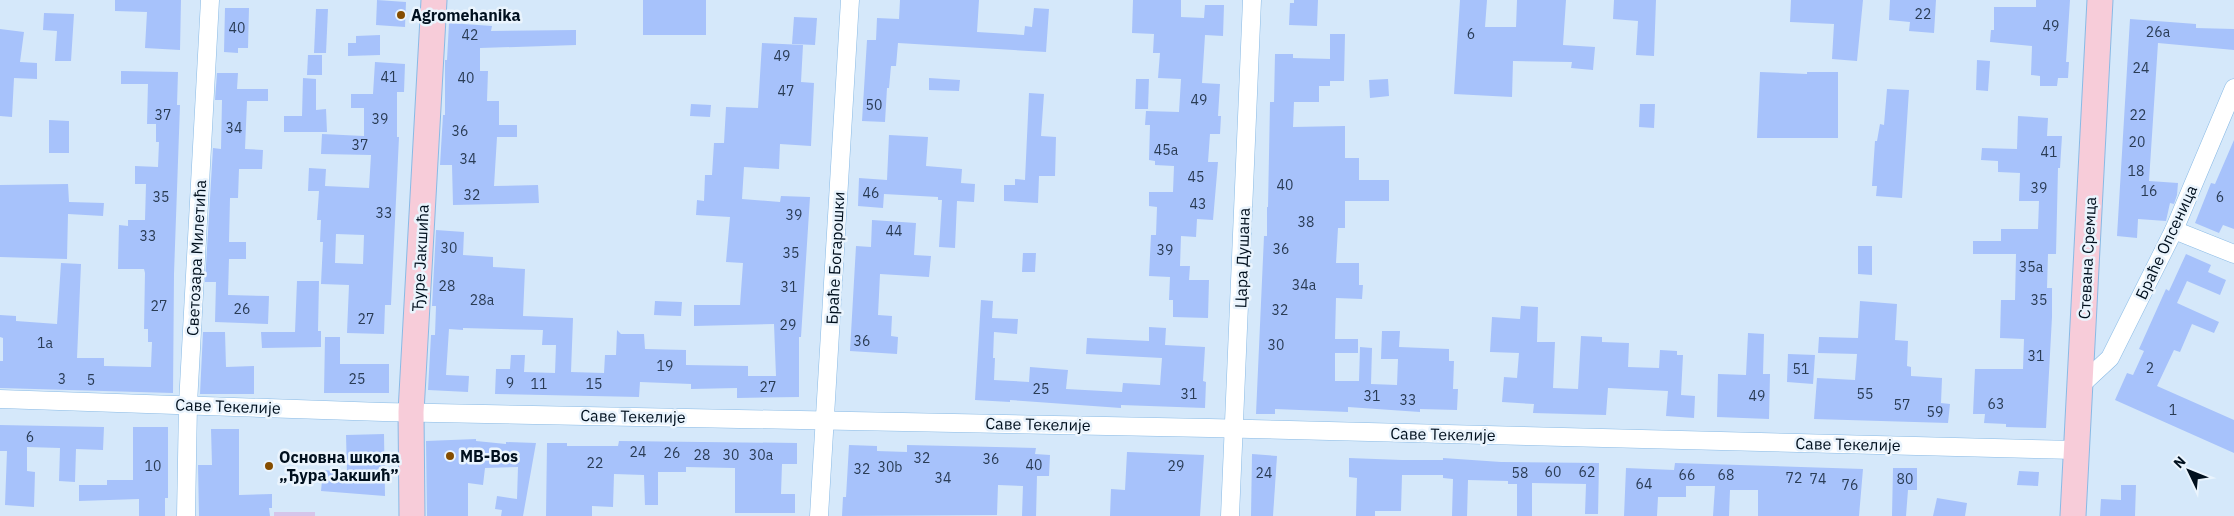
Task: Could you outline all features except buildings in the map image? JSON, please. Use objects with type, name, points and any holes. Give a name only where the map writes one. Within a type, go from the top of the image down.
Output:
[{"type":"street","name":"Светозара Милетића","points":[[186,516],[188,404],[210,0]]},
{"type":"street","name":"Ђуре Јакшића","points":[[412,516],[411,412],[434,0]]},
{"type":"street","name":"Браће Богарошки","points":[[819,516],[850,0]]},
{"type":"street","name":"Цара Душана","points":[[1230,516],[1252,0]]},
{"type":"street","name":"Стевана Сремца","points":[[2073,516],[2100,0]]},
{"type":"street","name":"Браће Опсеница","points":[[2081,385],[2110,358],[2174,230],[2234,88]]},
{"type":"street","points":[[2174,230],[2234,254]]},
{"type":"street","name":"Саве Текелије","points":[[0,399],[411,412],[1235,428],[2076,450]]},
{"type":"shaded area","points":[[274,512],[315,512],[315,516],[274,516]]},
{"type":"place","name":"Agromehanika","points":[[401,15]]},
{"type":"place","name":"MB-Bos","points":[[450,456]]},
{"type":"place","name":"Основна школа „Ђура Јакшић”","points":[[269,466]]}]
